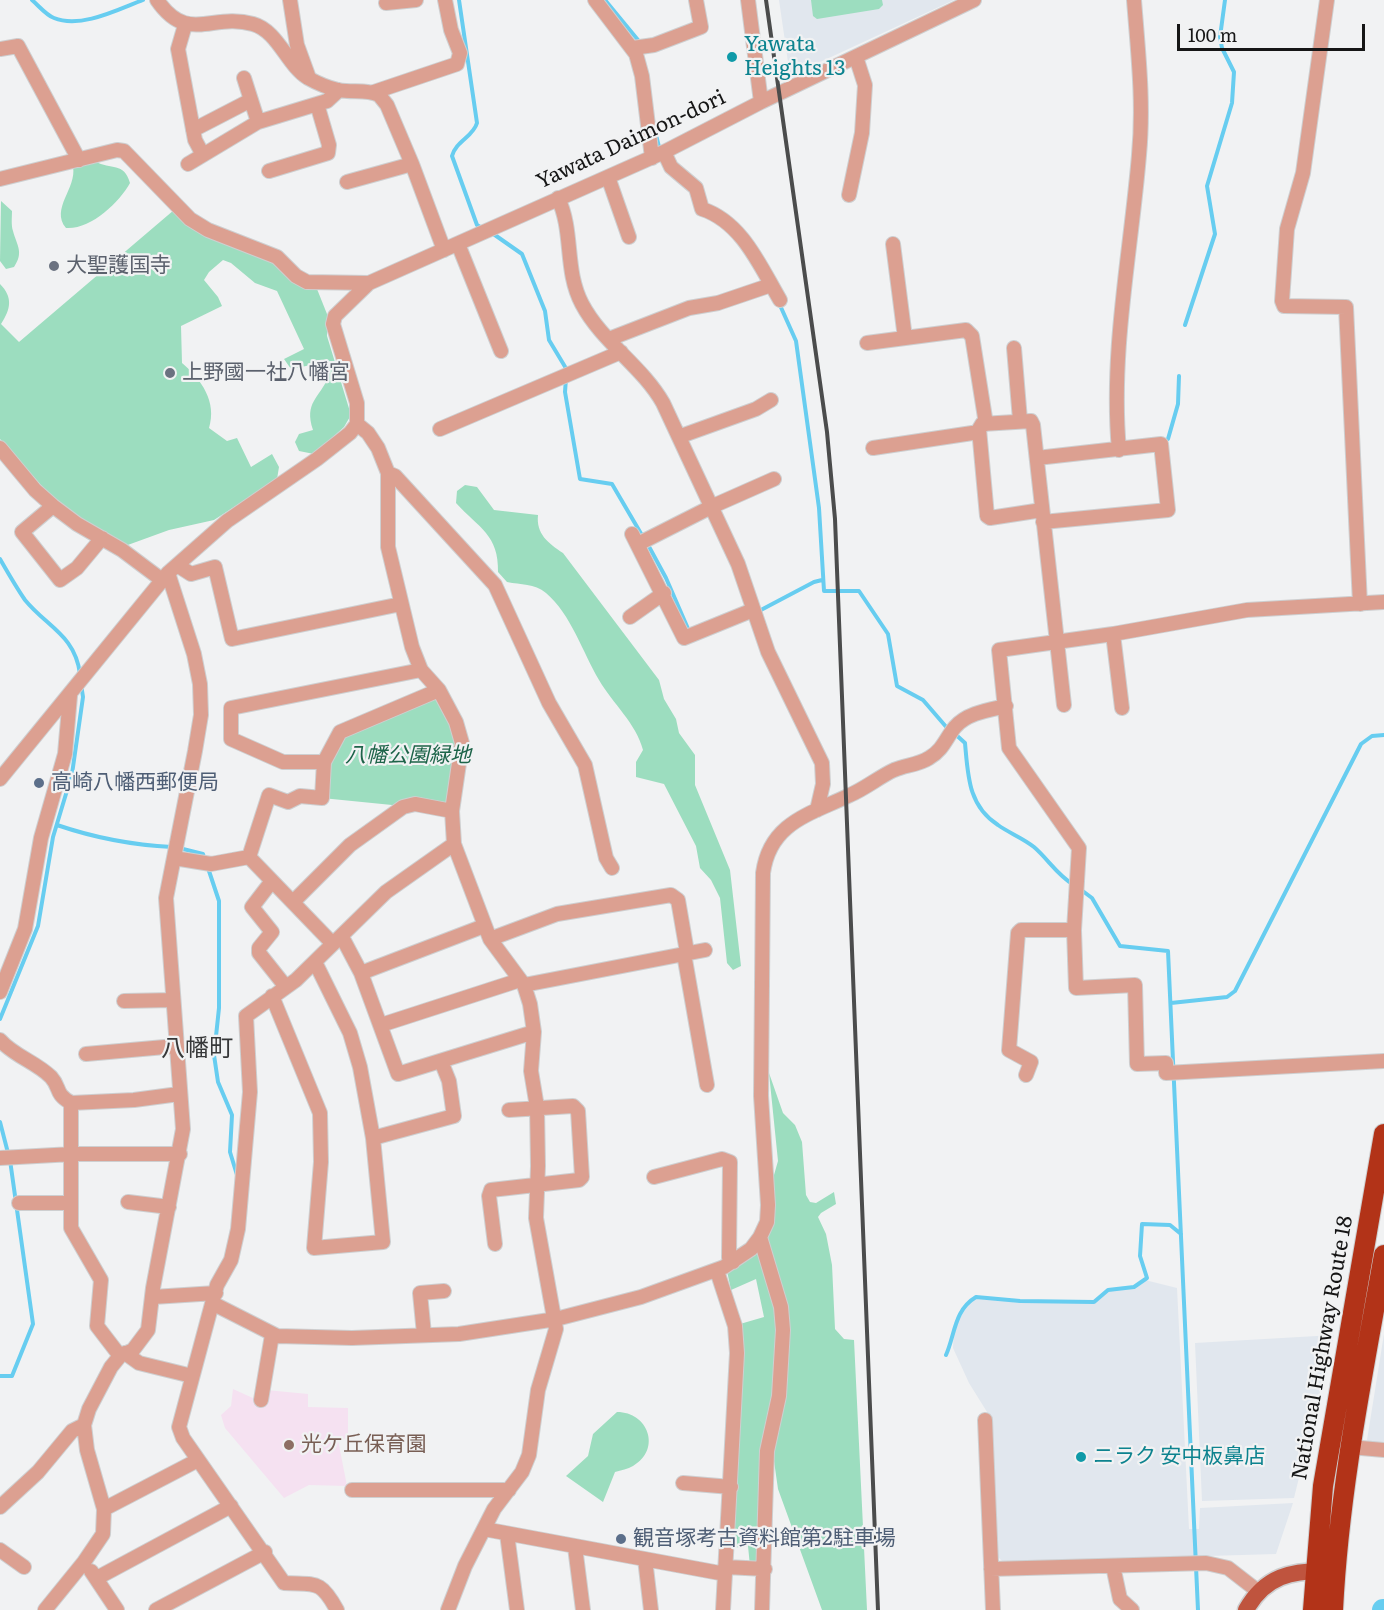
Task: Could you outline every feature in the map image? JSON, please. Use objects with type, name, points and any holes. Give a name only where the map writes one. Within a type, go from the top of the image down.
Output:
[{"type":"highway","name":"National Highway Route 18","points":[[1313,1610],[1323,1486],[1384,1134]]},
{"type":"highway","name":"National Highway Route 18","points":[[1333,1610],[1336,1542],[1350,1447],[1384,1255]]},
{"type":"main road","points":[[1246,1610],[1259,1592],[1277,1577],[1292,1572],[1335,1572]]},
{"type":"street","points":[[157,0],[170,16],[185,25],[244,22],[255,24],[270,36],[300,72],[309,78],[339,90],[374,92],[457,64],[460,53],[451,30],[445,0]]},
{"type":"street","points":[[290,0],[297,45],[309,78]]},
{"type":"street","points":[[386,3],[416,0]]},
{"type":"street","points":[[595,0],[633,48],[642,76],[658,155],[696,188],[702,209],[718,214],[744,239],[780,300]]},
{"type":"street","points":[[633,48],[654,45],[701,27],[696,0]]},
{"type":"street","points":[[748,0],[761,102]]},
{"type":"street","name":"Yawata Daimon-dori","points":[[369,283],[658,155],[761,102],[974,0]]},
{"type":"street","points":[[1119,450],[1116,416],[1122,317],[1139,153],[1142,85],[1134,0]]},
{"type":"street","points":[[1327,0],[1303,173],[1287,229],[1282,301],[1284,306],[1346,307],[1360,604]]},
{"type":"street","points":[[185,25],[178,49],[193,130],[203,155]]},
{"type":"street","points":[[0,49],[18,45],[79,160]]},
{"type":"street","points":[[849,195],[861,133],[865,85],[856,57]]},
{"type":"street","points":[[244,78],[258,122]]},
{"type":"street","points":[[188,164],[258,122],[327,101],[339,90]]},
{"type":"street","points":[[374,92],[387,105],[444,250]]},
{"type":"street","points":[[193,130],[251,100]]},
{"type":"street","points":[[269,171],[328,153],[329,145],[317,104]]},
{"type":"street","points":[[0,178],[117,150],[124,151],[190,219],[208,230],[278,257],[296,276],[307,282],[369,283]]},
{"type":"street","points":[[347,182],[412,164]]},
{"type":"street","points":[[608,177],[629,237]]},
{"type":"street","points":[[558,198],[569,232],[568,253],[573,283],[587,314],[655,389],[681,436],[738,564],[768,652],[822,763],[823,784],[817,810]]},
{"type":"street","points":[[458,244],[501,351]]},
{"type":"street","points":[[893,244],[905,338]]},
{"type":"street","points":[[0,779],[169,573],[227,521],[316,459],[350,433],[357,424],[357,403],[333,324],[335,316],[369,283]]},
{"type":"street","points":[[609,339],[689,308],[718,303],[771,285]]},
{"type":"street","points":[[867,343],[966,330],[972,336],[982,428],[987,516],[990,518],[1168,510],[1161,444],[1037,458]]},
{"type":"street","points":[[1014,348],[1020,420]]},
{"type":"street","points":[[440,429],[621,352]]},
{"type":"street","points":[[681,436],[756,410],[771,400]]},
{"type":"street","points":[[873,448],[1020,420],[1031,421],[1064,705]]},
{"type":"street","points":[[357,424],[368,433],[378,448],[388,473],[388,547],[412,647],[421,670],[439,690],[456,722],[462,743],[452,811],[454,844],[490,939],[522,982],[530,1004],[534,1032],[531,1071],[537,1107],[536,1218],[556,1329],[538,1390],[529,1455],[522,1472],[494,1509],[465,1566],[448,1610]]},
{"type":"street","points":[[0,448],[35,490],[54,506],[122,550],[169,573],[191,574],[215,567],[232,639],[400,604]]},
{"type":"street","points":[[388,473],[395,476],[495,585],[549,703],[585,765],[606,858],[612,868]]},
{"type":"street","points":[[753,609],[684,638],[664,593],[635,539],[774,479]]},
{"type":"street","points":[[54,506],[22,532],[60,580],[77,568],[102,538]]},
{"type":"street","points":[[45,1610],[84,1562],[103,1534],[104,1509],[85,1440],[84,1425],[102,1382],[123,1355],[143,1339],[148,1330],[183,1129],[178,1094],[166,898],[201,715],[200,684],[194,654],[169,573]]},
{"type":"street","points":[[630,617],[664,593]]},
{"type":"street","points":[[1384,602],[1247,610],[1113,634],[999,650],[1009,748],[1079,848],[1074,930],[1076,988],[1135,985],[1137,1065],[1166,1063],[1166,1073],[1384,1061]]},
{"type":"street","points":[[1113,634],[1122,708]]},
{"type":"street","points":[[324,762],[284,762],[231,739],[231,708],[421,670]]},
{"type":"street","points":[[249,857],[269,795],[288,802],[300,796],[322,798],[324,762],[340,732],[439,690]]},
{"type":"street","points":[[0,992],[25,929],[40,838],[65,754],[70,696]]},
{"type":"street","points":[[153,1297],[215,1299],[272,1335],[352,1338],[459,1334],[556,1319],[641,1297],[717,1271],[733,1262],[760,1238],[767,1222],[768,1205],[761,1096],[764,866],[768,848],[778,835],[817,810],[848,797],[895,770],[931,757],[969,717],[1006,706]]},
{"type":"street","points":[[293,902],[350,845],[403,807],[415,804],[452,811]]},
{"type":"street","points":[[337,1610],[321,1586],[306,1582],[284,1583],[265,1552],[183,1438],[179,1427],[215,1299],[217,1284],[231,1260],[238,1229],[250,1092],[249,1046],[244,1023],[251,1011],[286,987],[315,962],[386,892],[454,844]]},
{"type":"street","points":[[174,858],[211,864],[249,857]]},
{"type":"street","points":[[249,857],[293,902],[338,940],[361,973],[398,1074],[534,1032]]},
{"type":"street","points":[[272,881],[252,907],[272,932],[259,948],[258,953],[286,987]]},
{"type":"street","points":[[490,939],[557,914],[671,895],[678,900],[707,1085]]},
{"type":"street","points":[[361,973],[484,926]]},
{"type":"street","points":[[1026,1075],[1031,1062],[1009,1050],[1018,933],[1021,930],[1074,930]]},
{"type":"street","points":[[381,1025],[522,982],[705,950]]},
{"type":"street","points":[[272,996],[320,1113],[321,1162],[314,1248],[383,1242],[374,1138],[350,1034],[315,962]]},
{"type":"street","points":[[124,1001],[173,1000]]},
{"type":"street","points":[[0,1040],[52,1078],[59,1096],[71,1103],[134,1100],[178,1094]]},
{"type":"street","points":[[86,1054],[176,1046]]},
{"type":"street","points":[[374,1138],[454,1116],[449,1081],[441,1061]]},
{"type":"street","points":[[71,1103],[73,1154],[70,1228],[101,1280],[97,1326],[123,1355],[139,1363],[192,1376]]},
{"type":"street","points":[[495,1244],[490,1190],[579,1180],[582,1176],[578,1111],[573,1106],[509,1110]]},
{"type":"street","points":[[0,1158],[73,1154],[180,1154]]},
{"type":"street","points":[[654,1177],[722,1159],[730,1162],[729,1258],[733,1262]]},
{"type":"street","points":[[128,1202],[169,1207]]},
{"type":"street","points":[[19,1203],[71,1203]]},
{"type":"street","points":[[760,1238],[781,1307],[783,1330],[779,1396],[767,1451],[762,1610]]},
{"type":"street","points":[[717,1271],[735,1326],[736,1394],[723,1610]]},
{"type":"street","points":[[424,1334],[420,1293],[444,1291]]},
{"type":"street","points":[[261,1400],[272,1335]]},
{"type":"street","points":[[986,1420],[993,1610]]},
{"type":"street","points":[[0,1507],[45,1464],[72,1431],[84,1425]]},
{"type":"street","points":[[1350,1447],[1384,1450]]},
{"type":"street","points":[[104,1509],[198,1460]]},
{"type":"street","points":[[683,1483],[731,1487]]},
{"type":"street","points":[[352,1490],[509,1490]]},
{"type":"street","points":[[97,1578],[231,1506]]},
{"type":"street","points":[[484,1529],[645,1559],[726,1570],[765,1569]]},
{"type":"street","points":[[507,1534],[517,1610]]},
{"type":"street","points":[[575,1547],[583,1610]]},
{"type":"street","points":[[0,1550],[24,1567]]},
{"type":"street","points":[[156,1610],[265,1552]]},
{"type":"street","points":[[645,1559],[651,1610]]},
{"type":"street","points":[[84,1562],[117,1610]]},
{"type":"street","points":[[991,1569],[1217,1565],[1227,1569],[1259,1592]]},
{"type":"street","points":[[1113,1566],[1120,1599],[1132,1610]]},
{"type":"shaded area","points":[[779,0],[954,0],[790,76]]},
{"type":"shaded area","points":[[1145,1280],[1177,1288],[1189,1529],[1199,1529],[1200,1508],[1293,1503],[1276,1554],[1003,1562],[997,1556],[992,1420],[969,1383],[953,1348],[954,1327],[976,1297],[1020,1303],[1095,1303],[1108,1291],[1135,1287]]},
{"type":"shaded area","points":[[1384,1334],[1384,1447],[1374,1448],[1367,1440]]},
{"type":"shaded area","points":[[1334,1335],[1294,1498],[1202,1501],[1195,1343]]},
{"type":"shaded area","name":"光ケ丘保育園","points":[[233,1389],[255,1399],[266,1390],[308,1394],[308,1407],[348,1408],[348,1438],[338,1440],[347,1486],[309,1485],[284,1498],[225,1428],[221,1415],[231,1406]]},
{"type":"green space","points":[[811,0],[882,0],[883,5],[879,9],[817,19],[813,16]]},
{"type":"green space","points":[[95,161],[121,169],[130,183],[119,199],[103,214],[85,225],[66,228],[61,213],[71,183],[73,167]]},
{"type":"green space","points":[[1,201],[12,211],[12,229],[19,253],[14,267],[6,269],[0,261]]},
{"type":"green space","name":"上野國一社八幡宮","points":[[174,210],[194,230],[270,259],[305,285],[317,289],[327,314],[327,336],[351,415],[344,427],[314,454],[299,451],[295,442],[299,434],[313,430],[311,407],[329,376],[321,363],[291,369],[284,359],[304,349],[277,291],[255,283],[231,263],[223,260],[209,272],[204,280],[218,297],[222,306],[181,326],[182,363],[196,377],[206,392],[211,409],[209,428],[227,441],[237,438],[251,467],[272,454],[279,467],[277,479],[214,520],[169,530],[125,546],[57,503],[0,439],[0,284],[9,298],[9,308],[1,324],[19,342]]},
{"type":"green space","points":[[465,485],[477,487],[494,510],[538,515],[541,533],[552,546],[563,553],[659,680],[664,699],[676,719],[679,733],[695,755],[695,785],[730,870],[741,966],[733,970],[727,963],[720,898],[711,880],[700,868],[696,846],[664,784],[636,777],[636,762],[643,750],[630,722],[599,680],[570,623],[555,602],[537,587],[507,582],[498,572],[495,549],[491,540],[456,503],[457,491]]},
{"type":"green space","name":"八幡公園緑地","points":[[439,690],[459,732],[452,811],[322,798],[324,762],[340,732]]},
{"type":"green space","points":[[769,1073],[783,1113],[795,1125],[802,1142],[806,1195],[810,1202],[816,1203],[834,1192],[836,1204],[818,1217],[826,1234],[832,1265],[835,1329],[844,1339],[854,1340],[867,1610],[822,1610],[778,1489],[774,1461],[774,1425],[787,1332],[764,1241],[772,1182],[778,1161]]},
{"type":"green space","points":[[754,1252],[760,1252],[778,1308],[762,1561],[750,1566],[748,1546],[732,1548],[740,1324],[764,1317],[756,1279],[731,1290],[727,1271]]},
{"type":"green space","points":[[617,1412],[637,1418],[648,1433],[649,1441],[642,1459],[631,1467],[615,1472],[603,1502],[566,1476],[588,1456],[593,1434]]},
{"type":"waterway","points":[[32,0],[51,17],[65,21],[88,20],[143,0]]},
{"type":"waterway","points":[[459,0],[477,123],[472,132],[457,146],[452,156],[477,225],[482,228]]},
{"type":"waterway","points":[[605,0],[638,40]]},
{"type":"waterway","points":[[1185,325],[1215,234],[1207,186],[1232,103],[1234,72],[1222,48],[1220,37],[1225,0]]},
{"type":"waterway","points":[[656,135],[660,151]]},
{"type":"waterway","points":[[492,233],[522,254],[545,311],[549,340],[567,370]]},
{"type":"waterway","points":[[779,303],[796,341],[819,508],[824,591],[859,591],[888,634],[897,686],[923,700],[948,729]]},
{"type":"waterway","points":[[1168,439],[1178,404],[1179,376]]},
{"type":"waterway","points":[[566,378],[565,392],[580,479],[612,484],[643,537]]},
{"type":"waterway","points":[[647,543],[666,578],[689,631]]},
{"type":"waterway","points":[[0,559],[25,600],[66,641],[77,661],[80,674]]},
{"type":"waterway","points":[[759,611],[822,580]]},
{"type":"waterway","points":[[0,1019],[38,926],[53,837],[72,774],[83,697],[81,684]]},
{"type":"waterway","points":[[954,733],[965,743],[971,789],[981,809],[998,825],[1034,847],[1074,885]]},
{"type":"waterway","points":[[1171,1003],[1227,997],[1235,991],[1361,744],[1372,736],[1384,735]]},
{"type":"waterway","points":[[57,825],[114,840],[172,847]]},
{"type":"waterway","points":[[179,848],[203,854],[205,861]]},
{"type":"waterway","points":[[208,868],[219,901],[219,1008],[214,1055],[218,1082],[232,1115],[230,1152],[237,1175]]},
{"type":"waterway","points":[[1080,889],[1092,898],[1120,946],[1168,951],[1198,1610]]},
{"type":"waterway","points":[[0,1122],[8,1153]]},
{"type":"waterway","points":[[0,1376],[12,1376],[33,1324],[10,1160]]},
{"type":"waterway","points":[[946,1355],[959,1316],[969,1302],[976,1297],[1020,1301],[1094,1302],[1108,1290],[1134,1287],[1147,1278],[1140,1256],[1142,1224],[1170,1225],[1181,1234]]},
{"type":"railway","points":[[766,0],[827,432],[835,519],[878,1610]]},
{"type":"place","name":"Yawata Heights 13","points":[[732,57]]},
{"type":"place","name":"大聖護国寺","points":[[54,266]]},
{"type":"place","name":"上野國一社八幡宮","points":[[170,373]]},
{"type":"place","name":"高崎八幡西郵便局","points":[[39,783]]},
{"type":"place","name":"光ケ丘保育園","points":[[289,1445]]},
{"type":"place","name":"ニラク 安中板鼻店","points":[[1081,1457]]},
{"type":"place","name":"観音塚考古資料館第2駐車場","points":[[621,1539]]},
{"type":"district","name":"八幡町","points":[[197,1049]]}]
